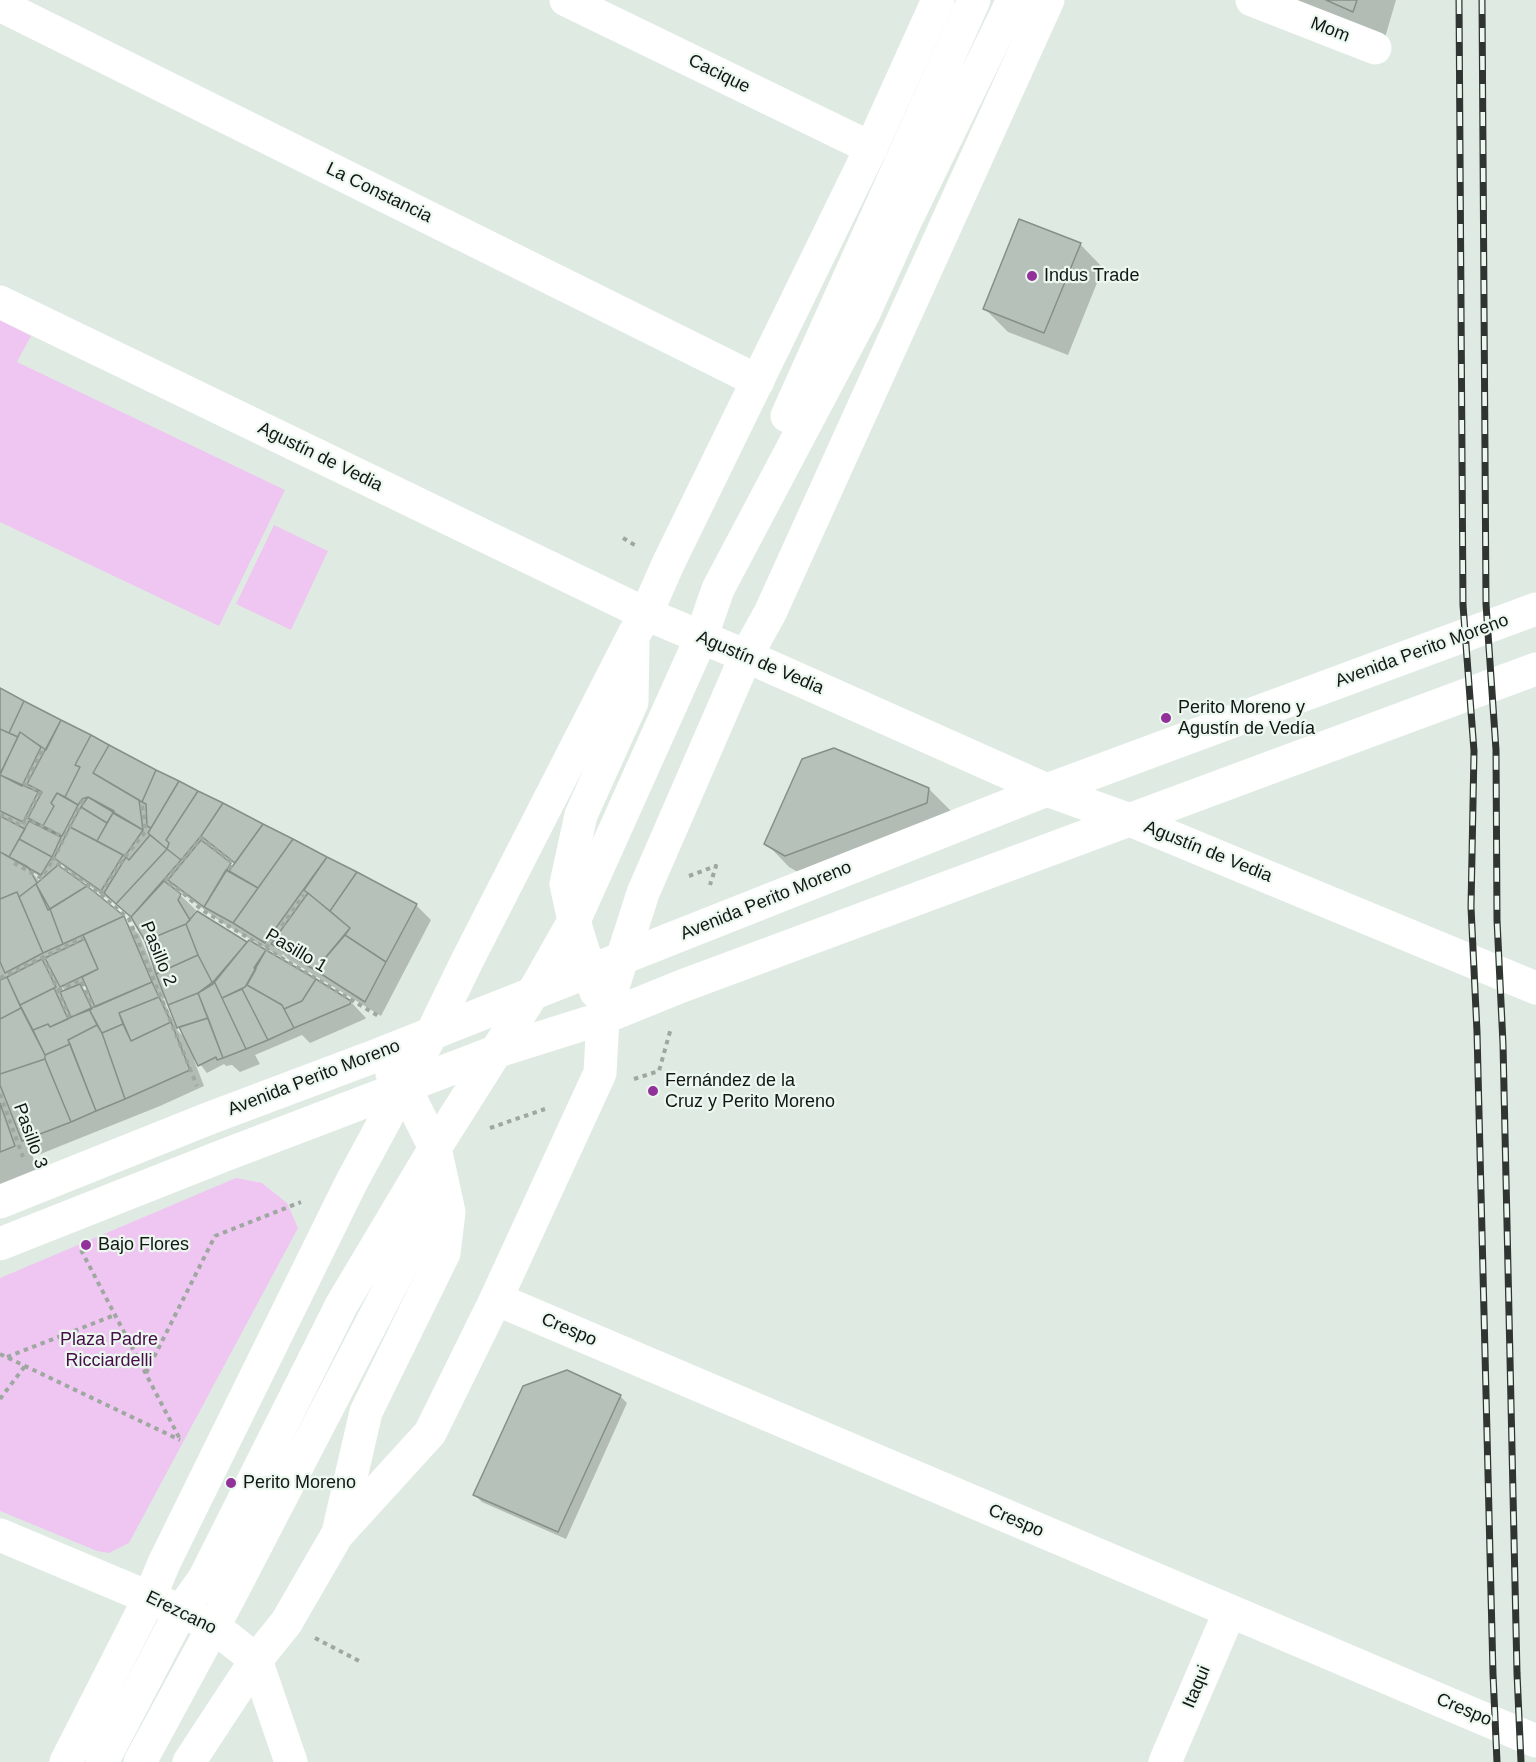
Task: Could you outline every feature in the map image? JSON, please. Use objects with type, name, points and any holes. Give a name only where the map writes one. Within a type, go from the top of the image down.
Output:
[{"type":"main road","name":"Cacique","points":[[566,0],[871,148]]},
{"type":"main road","points":[[66,1762],[150,1597],[164,1563],[351,1183],[404,1086],[424,1036],[466,961],[639,625],[871,148],[938,0]]},
{"type":"main road","points":[[718,589],[719,567],[974,0]]},
{"type":"main road","points":[[102,1762],[181,1611],[204,1579],[342,1304],[435,1148],[533,993],[574,921],[702,638],[718,589],[864,313],[905,222],[1012,0]]},
{"type":"main road","points":[[905,222],[1038,0]]},
{"type":"main road","points":[[189,1762],[256,1660],[286,1623],[338,1535],[430,1433],[496,1299],[600,1073],[603,1018],[643,893],[746,656],[770,613],[1048,0]]},
{"type":"main road","name":"Mom","points":[[1252,0],[1375,48]]},
{"type":"main road","name":"La Constancia","points":[[0,5],[758,381]]},
{"type":"main road","name":"Agustín de Vedia","points":[[0,302],[639,625],[702,638],[1047,790],[1130,820],[1536,988]]},
{"type":"main road","name":"Avenida Perito Moreno","points":[[0,1202],[1047,790],[1536,609]]},
{"type":"main road","points":[[603,1018],[591,970],[574,921],[566,884],[581,814],[632,702],[639,625]]},
{"type":"main road","points":[[0,1244],[404,1086],[495,1052],[603,1018],[682,986],[1536,669]]},
{"type":"main road","points":[[338,1535],[366,1412],[444,1253],[449,1212],[435,1148],[404,1086],[375,1056]]},
{"type":"main road","points":[[140,1762],[413,1243],[435,1148]]},
{"type":"main road","name":"Crespo","points":[[496,1299],[1536,1740]]},
{"type":"main road","name":"Erezcano","points":[[0,1535],[150,1597],[213,1626],[256,1660]]},
{"type":"main road","name":"Itaqui","points":[[1165,1762],[1230,1611]]},
{"type":"main road","points":[[256,1660],[291,1762]]},
{"type":"path","points":[[0,814],[22,826],[40,792],[25,784],[42,751]]},
{"type":"path","points":[[15,863],[41,878],[83,800]]},
{"type":"path","points":[[100,894],[123,859],[147,831],[142,806]]},
{"type":"path","points":[[26,818],[63,837]]},
{"type":"path","name":"Pasillo 1","points":[[229,869],[233,863],[201,838],[165,881],[202,910],[424,1036]]},
{"type":"path","name":"Pasillo 2","points":[[52,860],[100,894],[129,919],[210,1118]]},
{"type":"path","points":[[266,948],[304,895]]},
{"type":"path","points":[[0,978],[83,938]]},
{"type":"path","points":[[43,956],[69,1017]]},
{"type":"path","points":[[58,990],[81,980],[93,1007]]},
{"type":"path","name":"Pasillo 3","points":[[0,1094],[35,1188]]},
{"type":"path","points":[[64,1219],[181,1441]]},
{"type":"path","points":[[146,1373],[215,1236]]},
{"type":"path","points":[[7,1357],[115,1315]]},
{"type":"path","points":[[0,1354],[216,1457]]},
{"type":"path","points":[[0,1399],[25,1366]]},
{"type":"green space","points":[[0,320],[31,336],[17,362],[285,490],[219,626],[0,522]]},
{"type":"green space","points":[[274,525],[328,551],[291,630],[236,604]]},
{"type":"green space","name":"Plaza Padre Ricciardelli","points":[[236,1178],[262,1183],[287,1203],[298,1228],[129,1543],[109,1553],[97,1551],[0,1511],[0,1278]]},
{"type":"building","points":[[1326,0],[1357,0],[1353,12]]},
{"type":"building","name":"Indus Trade","points":[[1019,219],[1081,243],[1044,333],[983,309]]},
{"type":"building","points":[[0,688],[24,701],[9,733],[0,729]]},
{"type":"building","points":[[24,701],[61,720],[46,750],[20,732],[18,737],[9,733]]},
{"type":"building","points":[[61,720],[91,735],[75,765],[80,767],[65,797],[57,793],[51,803],[54,806],[43,826],[28,818],[42,792],[27,784]]},
{"type":"building","points":[[0,729],[18,737],[0,774]]},
{"type":"building","points":[[20,732],[41,747],[22,786],[0,775]]},
{"type":"building","points":[[91,735],[109,745],[93,773],[139,800],[143,830],[88,797],[82,799],[78,805],[65,797],[80,767],[75,765]]},
{"type":"building","points":[[109,745],[156,770],[142,802],[93,773]]},
{"type":"building","points":[[834,748],[929,788],[927,803],[785,856],[764,844],[802,759]]},
{"type":"building","points":[[156,770],[179,781],[151,828],[147,826],[146,804],[142,802]]},
{"type":"building","points":[[0,775],[38,792],[23,822],[0,811]]},
{"type":"building","points":[[179,781],[198,791],[166,840],[169,843],[167,849],[148,833]]},
{"type":"building","points":[[198,791],[223,803],[201,836],[181,860],[167,849],[169,843],[166,840]]},
{"type":"building","points":[[57,793],[78,805],[62,836],[43,826],[54,806],[51,803]]},
{"type":"building","points":[[88,797],[114,811],[107,823],[81,807]]},
{"type":"building","points":[[223,803],[263,824],[235,863],[201,836]]},
{"type":"building","points":[[81,807],[107,823],[97,841],[70,827]]},
{"type":"building","points":[[113,813],[143,830],[125,856],[97,841]]},
{"type":"building","points":[[0,816],[25,829],[9,857],[0,852]]},
{"type":"building","points":[[29,821],[61,837],[52,857],[19,839]]},
{"type":"building","points":[[263,824],[293,839],[258,888],[229,871]]},
{"type":"building","points":[[70,827],[123,855],[101,891],[54,858]]},
{"type":"building","points":[[150,835],[167,849],[116,904],[104,893],[126,857],[129,860]]},
{"type":"building","points":[[19,839],[52,857],[41,875],[9,857]]},
{"type":"building","points":[[293,839],[327,857],[265,943],[233,923]]},
{"type":"building","points":[[201,840],[231,863],[204,907],[168,880]]},
{"type":"building","points":[[167,849],[181,860],[131,917],[116,904]]},
{"type":"building","points":[[0,852],[28,867],[37,883],[19,897],[17,892],[0,899]]},
{"type":"building","points":[[327,857],[357,872],[330,911],[304,890]]},
{"type":"building","points":[[58,865],[87,886],[48,910],[36,884]]},
{"type":"building","points":[[226,870],[258,888],[233,923],[204,907]]},
{"type":"building","points":[[357,872],[417,904],[386,962],[345,935],[350,928],[330,911]]},
{"type":"building","points":[[164,881],[181,894],[178,900],[190,920],[186,924],[145,941],[131,917]]},
{"type":"building","points":[[36,884],[50,909],[63,944],[43,953],[19,897]]},
{"type":"building","points":[[87,886],[124,916],[63,944],[50,909]]},
{"type":"building","points":[[17,892],[43,953],[5,973],[0,962],[0,899]]},
{"type":"building","points":[[308,893],[350,928],[315,970],[271,944]]},
{"type":"building","points":[[197,911],[247,942],[213,984],[186,924]]},
{"type":"building","points":[[124,916],[152,982],[95,1007],[82,977],[98,969],[83,935]]},
{"type":"building","points":[[186,924],[198,955],[156,974],[145,941]]},
{"type":"building","points":[[345,935],[386,962],[365,1002],[315,970]]},
{"type":"building","points":[[85,939],[98,969],[60,987],[45,958]]},
{"type":"building","points":[[249,940],[266,950],[245,987],[222,998],[214,981]]},
{"type":"building","points":[[266,950],[316,979],[302,1001],[284,1009],[282,1005],[247,985],[256,969],[254,968]]},
{"type":"building","points":[[198,955],[213,984],[198,993],[168,1005],[156,974]]},
{"type":"building","points":[[42,959],[56,987],[20,1005],[7,977]]},
{"type":"building","points":[[7,977],[21,1008],[0,1019],[0,980]]},
{"type":"building","points":[[316,979],[351,1001],[350,1004],[294,1028],[284,1009],[302,1001]]},
{"type":"building","points":[[214,981],[246,1049],[223,1058],[198,993]]},
{"type":"building","points":[[152,982],[159,997],[119,1013],[123,1024],[102,1033],[89,1009]]},
{"type":"building","points":[[80,984],[92,1009],[71,1017],[60,992]]},
{"type":"building","points":[[247,985],[282,1005],[294,1028],[268,1040],[242,989]]},
{"type":"building","points":[[54,988],[68,1019],[50,1027],[48,1024],[33,1030],[20,1005]]},
{"type":"building","points":[[242,989],[268,1040],[246,1049],[222,998]]},
{"type":"building","points":[[198,993],[208,1018],[177,1028],[168,1005]]},
{"type":"building","points":[[159,997],[171,1022],[131,1041],[119,1013]]},
{"type":"building","points":[[21,1008],[45,1059],[0,1074],[0,1019]]},
{"type":"building","points":[[89,1009],[97,1025],[68,1040],[70,1044],[45,1055],[33,1030],[48,1024],[50,1027]]},
{"type":"building","points":[[208,1018],[223,1058],[217,1060],[216,1057],[198,1066],[179,1027]]},
{"type":"building","points":[[171,1022],[190,1070],[125,1099],[102,1033],[123,1024],[131,1041]]},
{"type":"building","points":[[97,1025],[102,1033],[125,1099],[96,1111],[68,1040]]},
{"type":"building","points":[[70,1044],[96,1111],[71,1122],[45,1059],[45,1055]]},
{"type":"building","points":[[45,1059],[71,1122],[22,1141],[0,1085],[0,1074]]},
{"type":"building","points":[[0,1103],[15,1146],[0,1152]]},
{"type":"building","points":[[567,1370],[621,1395],[558,1532],[473,1495],[523,1386]]},
{"type":"railway","points":[[1459,0],[1463,605],[1474,751],[1471,907],[1477,1032],[1497,1762]]},
{"type":"railway","points":[[1482,0],[1486,604],[1496,750],[1497,920],[1503,1044],[1521,1762]]},
{"type":"place","name":"Indus Trade","points":[[1032,276]]},
{"type":"place","name":"Perito Moreno y Agustín de Vedía","points":[[1166,718]]},
{"type":"place","name":"Fernández de la Cruz y Perito Moreno","points":[[653,1091]]},
{"type":"place","name":"Bajo Flores","points":[[86,1245]]},
{"type":"place","name":"Perito Moreno","points":[[231,1483]]}]
